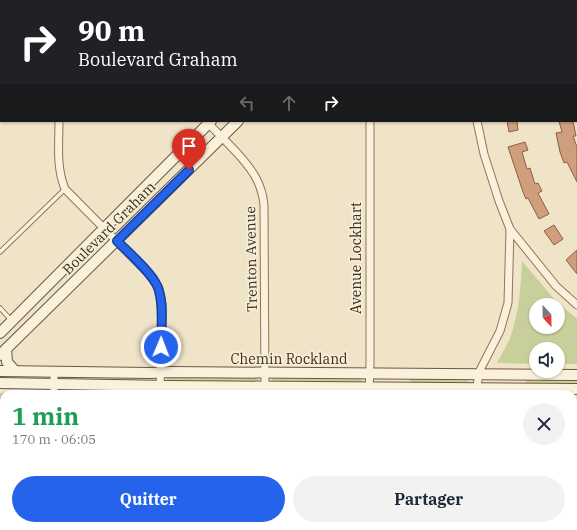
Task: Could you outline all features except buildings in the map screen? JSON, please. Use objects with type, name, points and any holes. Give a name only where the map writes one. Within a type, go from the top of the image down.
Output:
[{"type":"street","points":[[60,122],[59,165],[61,180],[65,189],[153,278],[159,289],[162,304],[160,390]]},
{"type":"street","name":"Boulevard Graham","points":[[0,333],[208,122]]},
{"type":"street","name":"Trenton Avenue","points":[[208,122],[251,170],[258,180],[262,193],[264,204],[265,390]]},
{"type":"street","name":"Boulevard Graham","points":[[3,352],[237,122]]},
{"type":"street","name":"Avenue Lockhart","points":[[369,390],[370,122]]},
{"type":"street","points":[[477,122],[484,154],[499,201],[510,229],[556,286],[577,305]]},
{"type":"street","points":[[476,390],[478,375],[500,331],[508,303],[510,229]]},
{"type":"street","points":[[3,352],[7,362],[15,371]]},
{"type":"street","name":"Chemin Rockland","points":[[0,371],[577,375]]},
{"type":"street","points":[[54,372],[54,389]]},
{"type":"street","name":"Chemin Rockland","points":[[0,383],[54,389],[265,390]]},
{"type":"street","name":"Chemin Rockland","points":[[526,390],[577,389]]},
{"type":"lane","points":[[0,252],[65,189]]},
{"type":"lane","points":[[0,308],[12,321]]},
{"type":"green space","points":[[522,261],[553,298],[529,298],[529,334],[565,334],[565,309],[577,319],[577,364],[565,364],[565,342],[529,342],[529,364],[497,363],[510,338],[516,319]]},
{"type":"green space","points":[[168,377],[256,377],[258,380],[257,382],[167,381]]},
{"type":"green space","points":[[274,377],[361,378],[362,381],[361,383],[273,382],[272,379]]},
{"type":"green space","points":[[410,378],[467,379],[468,381],[466,384],[410,383]]},
{"type":"green space","points":[[526,379],[577,379],[577,384],[526,384]]},
{"type":"route","points":[[161,347],[162,304],[159,289],[153,278],[117,241],[189,170]]}]
